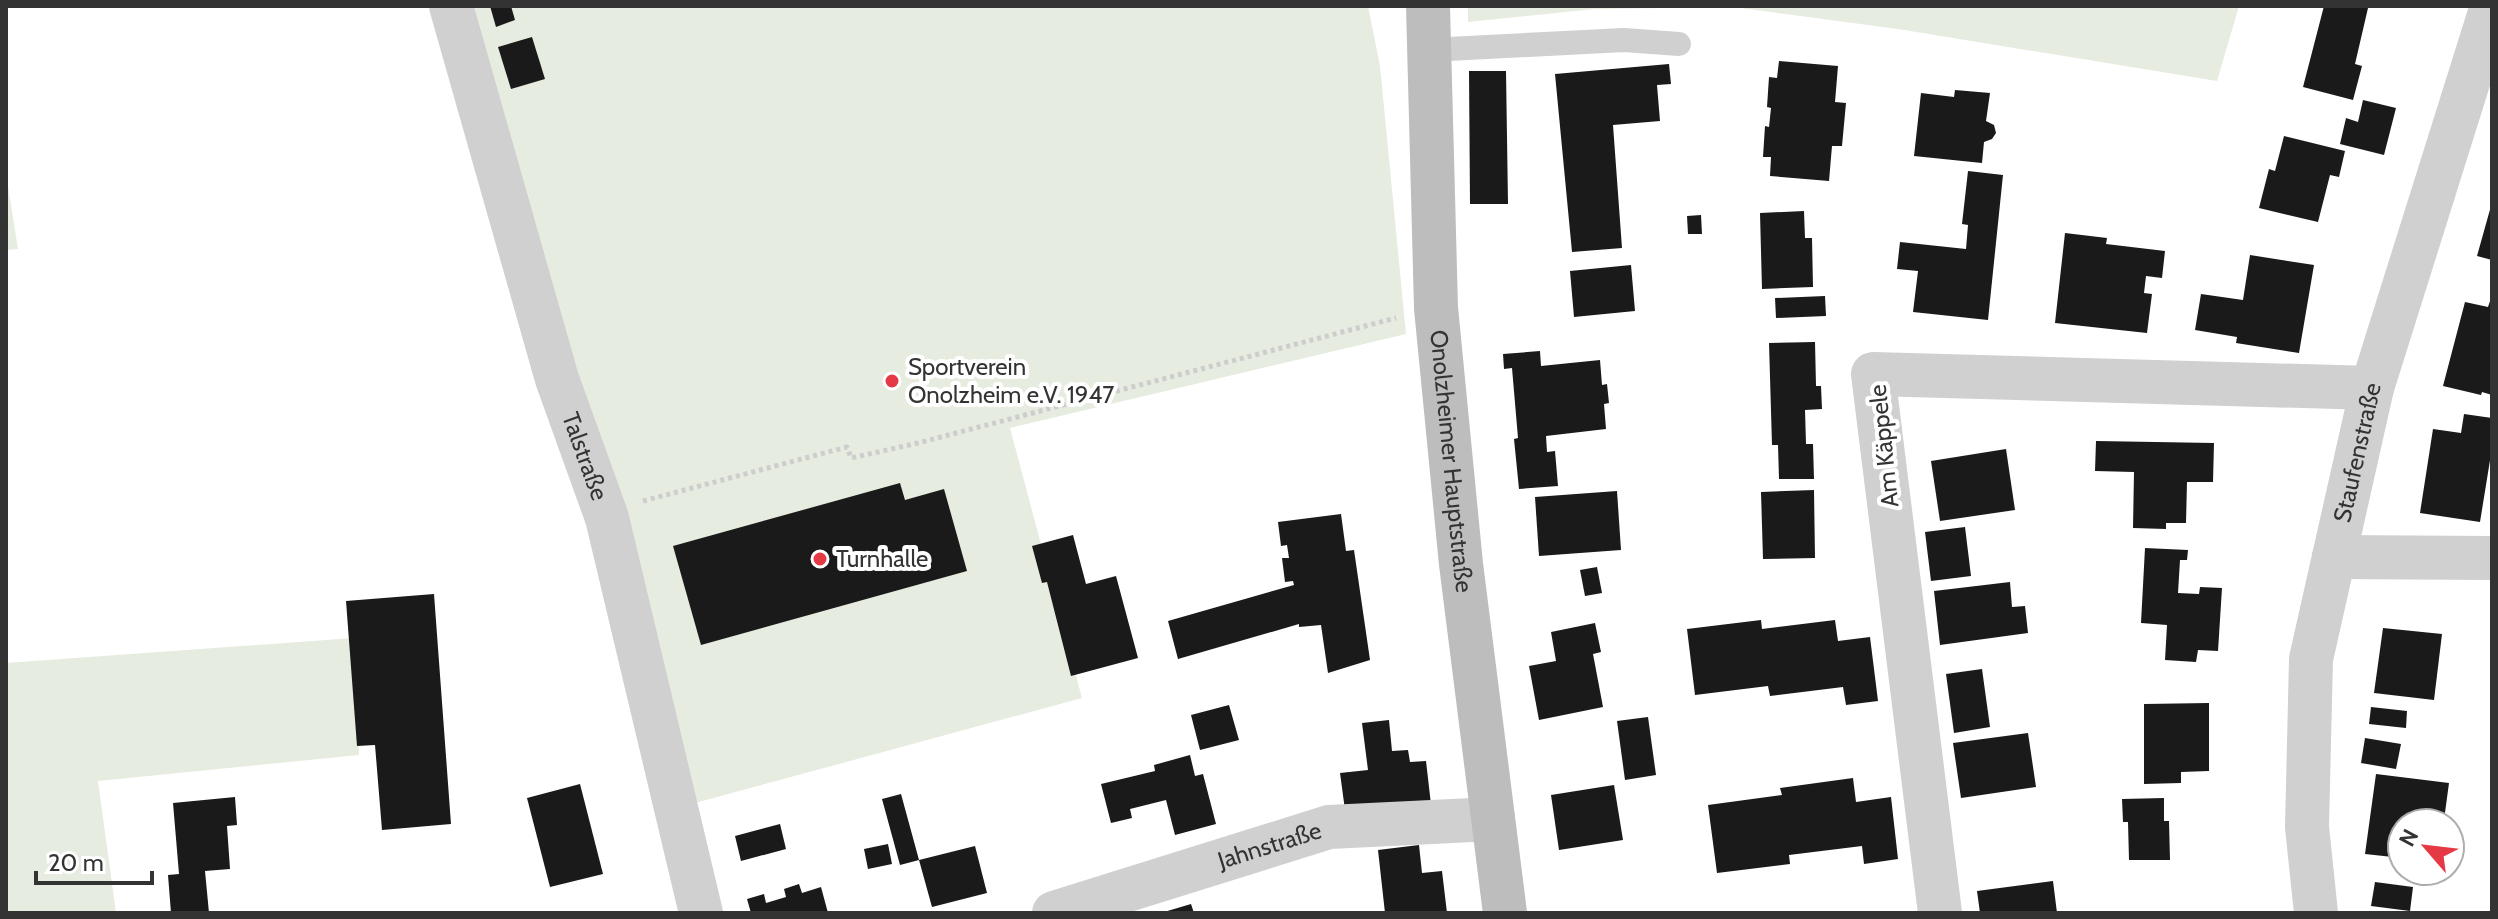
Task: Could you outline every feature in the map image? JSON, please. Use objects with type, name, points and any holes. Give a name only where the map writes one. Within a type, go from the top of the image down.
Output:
[{"type":"main road","name":"Onolzheimer Hauptstraße","points":[[1428,6],[1436,308],[1461,564],[1505,913]]},
{"type":"street","name":"Talstraße","points":[[451,6],[557,379],[604,510],[701,913]]},
{"type":"street","name":"Staufenstraße","points":[[2316,913],[2307,827],[2311,659],[2372,388],[2492,6]]},
{"type":"street","name":"Am Käppele","points":[[1940,913],[1873,374],[2372,388]]},
{"type":"street","points":[[2334,557],[2492,558]]},
{"type":"street","name":"Jahnstraße","points":[[1054,913],[1329,827],[1493,819]]},
{"type":"lane","points":[[1429,50],[1624,40],[1679,44]]},
{"type":"path","points":[[604,510],[847,447],[851,458],[918,443],[1436,308]]},
{"type":"shaded area","name":"Sportverein Onolzheim e.V. 1947","points":[[474,6],[1368,6],[1380,66],[1406,334],[1010,428],[1082,698],[673,809]]},
{"type":"shaded area","points":[[1468,6],[2239,6],[2217,81],[1898,29],[1734,7],[1595,9],[1468,22]]},
{"type":"shaded area","points":[[6,174],[18,249],[6,250]]},
{"type":"shaded area","points":[[354,638],[359,755],[98,781],[116,913],[6,913],[6,663]]},
{"type":"building","points":[[490,6],[511,6],[515,20],[496,27]]},
{"type":"building","points":[[2324,6],[2368,8],[2355,64],[2362,66],[2353,100],[2303,87]]},
{"type":"building","points":[[532,37],[545,79],[511,89],[498,47]]},
{"type":"building","points":[[1779,61],[1838,66],[1835,102],[1846,103],[1842,146],[1832,146],[1829,181],[1770,176],[1771,157],[1763,157],[1765,126],[1769,127],[1771,108],[1767,107],[1769,77],[1777,78]]},
{"type":"building","points":[[1669,64],[1671,84],[1657,85],[1660,121],[1613,125],[1622,248],[1572,252],[1555,74]]},
{"type":"building","points":[[1469,71],[1506,71],[1508,204],[1470,204]]},
{"type":"building","points":[[1955,90],[1990,93],[1986,121],[1994,125],[1996,133],[1984,142],[1982,163],[1914,156],[1921,93],[1954,97]]},
{"type":"building","points":[[2363,100],[2396,108],[2384,155],[2340,144],[2346,118],[2358,122]]},
{"type":"building","points":[[2284,136],[2345,151],[2339,177],[2330,175],[2318,222],[2259,208],[2269,169],[2275,171]]},
{"type":"building","points":[[1968,171],[2003,175],[1988,320],[1913,312],[1918,271],[1897,269],[1900,242],[1966,249],[1968,225],[1962,224]]},
{"type":"building","points":[[2492,206],[2492,260],[2477,256]]},
{"type":"building","points":[[1804,211],[1805,238],[1812,238],[1813,287],[1762,289],[1760,213]]},
{"type":"building","points":[[1701,215],[1702,234],[1688,234],[1687,216]]},
{"type":"building","points":[[2065,233],[2107,238],[2106,244],[2165,251],[2162,278],[2146,276],[2144,293],[2152,294],[2147,333],[2055,323]]},
{"type":"building","points":[[2250,255],[2314,265],[2299,353],[2236,343],[2237,337],[2195,330],[2201,294],[2243,300]]},
{"type":"building","points":[[1631,265],[1635,311],[1574,317],[1570,271]]},
{"type":"building","points":[[2492,295],[2492,395],[2443,386],[2465,302],[2488,307]]},
{"type":"building","points":[[1825,296],[1826,316],[1776,318],[1775,298]]},
{"type":"building","points":[[1815,342],[1816,386],[1821,386],[1822,409],[1805,410],[1806,444],[1813,444],[1814,479],[1779,479],[1778,445],[1772,445],[1769,343]]},
{"type":"building","points":[[1540,351],[1541,366],[1600,360],[1602,385],[1607,384],[1609,403],[1604,404],[1606,429],[1546,436],[1547,452],[1555,451],[1558,486],[1519,489],[1512,368],[1504,369],[1503,354]]},
{"type":"building","points":[[2464,414],[2492,418],[2492,448],[2480,522],[2420,513],[2433,429],[2461,433]]},
{"type":"building","points":[[2096,441],[2214,443],[2213,482],[2187,482],[2186,523],[2166,523],[2166,529],[2133,528],[2134,472],[2095,471]]},
{"type":"building","points":[[2006,449],[2015,510],[1940,521],[1931,461]]},
{"type":"building","name":"Turnhalle","points":[[900,483],[905,500],[944,489],[967,571],[701,645],[673,546]]},
{"type":"building","points":[[1814,490],[1815,558],[1763,559],[1761,492]]},
{"type":"building","points":[[1617,491],[1621,550],[1539,556],[1535,497]]},
{"type":"building","points":[[1341,514],[1346,551],[1354,550],[1370,660],[1328,673],[1321,625],[1299,627],[1299,624],[1178,659],[1168,621],[1294,585],[1293,581],[1285,582],[1282,558],[1289,558],[1287,545],[1281,546],[1278,522]]},
{"type":"building","points":[[1965,527],[1971,576],[1931,581],[1925,532]]},
{"type":"building","points":[[1073,535],[1086,584],[1116,576],[1138,658],[1071,676],[1047,582],[1042,583],[1032,546]]},
{"type":"building","points":[[2145,548],[2188,550],[2187,560],[2180,560],[2178,593],[2199,594],[2200,587],[2222,588],[2218,651],[2198,650],[2196,662],[2165,660],[2167,625],[2141,623]]},
{"type":"building","points":[[1597,567],[1602,593],[1585,596],[1580,570]]},
{"type":"building","points":[[2010,582],[2012,607],[2025,606],[2028,633],[1940,645],[1934,591]]},
{"type":"building","points":[[434,594],[451,824],[382,830],[375,745],[357,746],[346,601]]},
{"type":"building","points":[[1761,620],[1762,629],[1835,620],[1838,641],[1870,637],[1878,701],[1846,705],[1843,687],[1770,696],[1768,686],[1695,695],[1687,629]]},
{"type":"building","points":[[1595,623],[1601,652],[1593,654],[1603,707],[1539,720],[1529,666],[1556,661],[1551,632]]},
{"type":"building","points":[[2383,628],[2442,634],[2434,700],[2374,693]]},
{"type":"building","points":[[1982,669],[1990,727],[1954,733],[1946,674]]},
{"type":"building","points":[[2209,703],[2209,771],[2181,772],[2181,783],[2144,784],[2144,704]]},
{"type":"building","points":[[1229,705],[1239,740],[1200,750],[1191,715]]},
{"type":"building","points":[[2371,707],[2407,711],[2406,728],[2369,724]]},
{"type":"building","points":[[1648,717],[1656,775],[1625,780],[1617,721]]},
{"type":"building","points":[[1389,720],[1392,751],[1408,750],[1410,762],[1426,761],[1432,813],[1345,810],[1340,773],[1368,770],[1362,723]]},
{"type":"building","points":[[2028,733],[2036,787],[1961,798],[1953,743]]},
{"type":"building","points":[[2365,738],[2401,744],[2396,769],[2361,763]]},
{"type":"building","points":[[1190,755],[1195,776],[1203,774],[1216,824],[1175,835],[1166,800],[1130,809],[1132,818],[1111,823],[1101,784],[1155,771],[1154,765]]},
{"type":"building","points":[[2376,774],[2449,783],[2446,807],[2386,807],[2386,856],[2365,854]]},
{"type":"building","points":[[1853,778],[1856,802],[1891,797],[1898,859],[1864,864],[1862,846],[1789,855],[1790,864],[1717,873],[1708,805],[1782,795],[1780,788]]},
{"type":"building","points":[[580,784],[603,874],[550,887],[527,798]]},
{"type":"building","points":[[1614,785],[1623,840],[1559,850],[1551,795]]},
{"type":"building","points":[[901,794],[919,860],[900,865],[882,799]]},
{"type":"building","points":[[235,797],[237,825],[227,826],[230,869],[205,871],[209,913],[171,913],[168,875],[179,874],[173,803]]},
{"type":"building","points":[[2164,798],[2164,821],[2169,821],[2170,860],[2129,860],[2128,822],[2123,822],[2122,799]]},
{"type":"building","points":[[780,824],[786,849],[741,861],[735,836]]},
{"type":"building","points":[[888,844],[892,864],[868,869],[864,849]]},
{"type":"building","points":[[1419,845],[1422,873],[1442,871],[1447,913],[1385,913],[1378,850]]},
{"type":"building","points":[[975,846],[987,893],[932,907],[919,860]]},
{"type":"building","points":[[2053,881],[2057,913],[1980,913],[1977,891]]},
{"type":"building","points":[[2375,882],[2386,883],[2386,887],[2413,887],[2410,911],[2371,906]]},
{"type":"building","points":[[799,884],[802,893],[821,887],[828,913],[751,913],[747,899],[764,894],[766,903],[786,897],[784,889]]},
{"type":"building","points":[[1191,904],[1194,913],[1164,913],[1164,912]]},
{"type":"place","name":"Sportverein Onolzheim e.V. 1947","points":[[892,381]]},
{"type":"place","name":"Turnhalle","points":[[820,559]]}]
